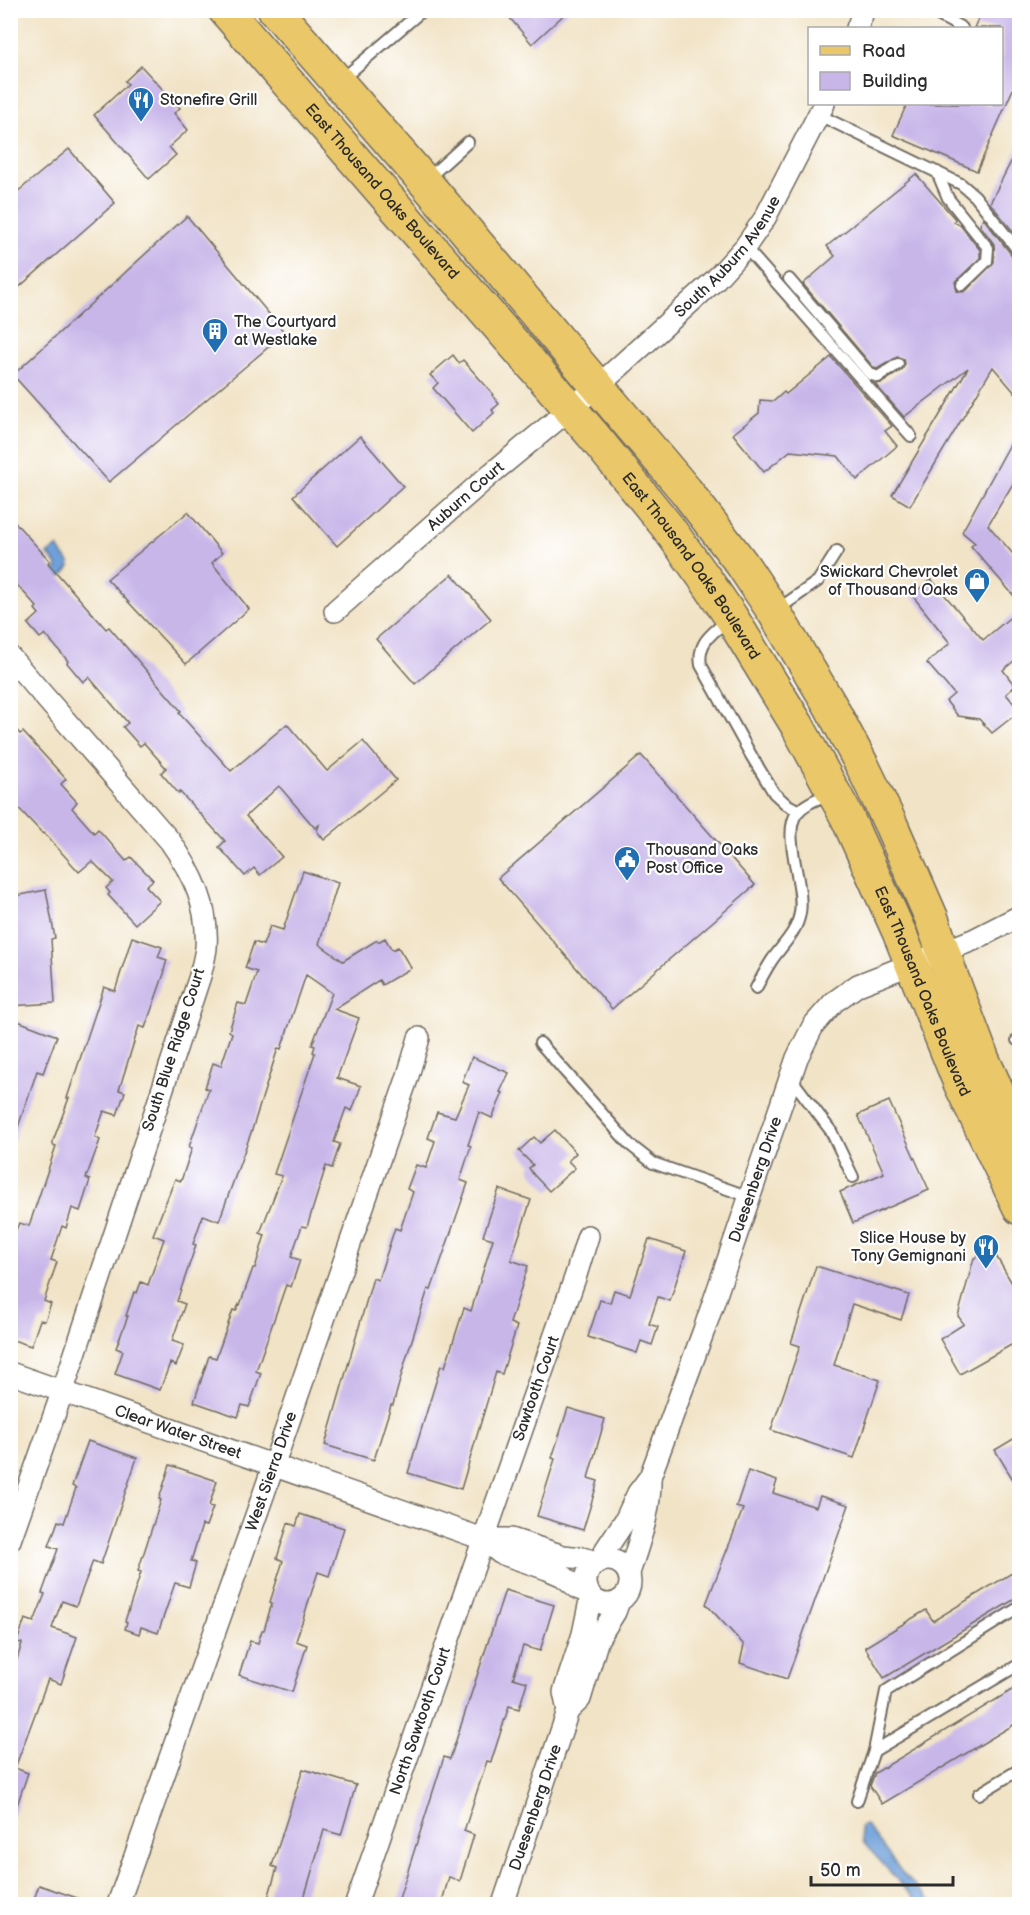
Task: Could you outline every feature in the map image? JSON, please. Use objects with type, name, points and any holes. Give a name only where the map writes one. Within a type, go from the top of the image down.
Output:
[{"type":"main road","name":"East Thousand Oaks Boulevard","points":[[225,10],[570,409],[666,525],[706,580],[797,725],[834,791],[899,932],[960,1083],[1020,1208]]},
{"type":"main road","name":"East Thousand Oaks Boulevard","points":[[274,10],[424,181],[686,491],[742,564],[774,612],[830,705],[891,825],[944,951],[983,1060],[1020,1141]]},
{"type":"street","points":[[856,27],[864,10]]},
{"type":"street","name":"South Auburn Avenue","points":[[598,386],[715,280],[745,247],[765,218],[821,109]]},
{"type":"street","name":"Auburn Court","points":[[335,611],[483,480],[598,386]]},
{"type":"street","name":"South Blue Ridge Court","points":[[10,657],[170,841],[193,878],[205,919],[206,948],[200,976],[63,1390],[10,1540]]},
{"type":"street","name":"Duesenberg Drive","points":[[568,1710],[564,1692],[583,1634],[590,1594],[586,1579],[588,1572],[599,1561],[626,1518],[638,1493],[650,1478],[790,1077],[813,1026],[834,1002],[858,985],[973,940],[1020,916]]},
{"type":"street","name":"West Sierra Drive","points":[[118,1905],[273,1466],[407,1079],[419,1038]]},
{"type":"street","name":"Sawtooth Court","points":[[483,1539],[573,1286],[588,1236]]},
{"type":"street","name":"Clear Water Street","points":[[10,1372],[483,1539],[511,1539],[563,1556],[599,1561]]},
{"type":"street","name":"Duesenberg Drive","points":[[502,1905],[568,1710],[580,1699],[598,1639],[615,1612],[619,1601],[624,1598],[630,1587],[629,1573],[651,1495],[650,1478]]},
{"type":"street","name":"Clear Water Street","points":[[483,1539],[500,1553],[563,1576],[579,1589],[590,1594]]},
{"type":"street","name":"North Sawtooth Court","points":[[356,1905],[483,1539]]},
{"type":"street","points":[[599,1561],[615,1560],[621,1563],[629,1573]]},
{"type":"street","points":[[590,1594],[604,1604],[619,1601]]},
{"type":"lane","points":[[338,82],[423,10]]},
{"type":"lane","points":[[929,10],[960,27]]},
{"type":"lane","points":[[821,109],[961,184],[975,196],[1020,253]]},
{"type":"lane","points":[[424,181],[468,142]]},
{"type":"lane","points":[[937,172],[948,198],[988,248],[987,261],[962,285]]},
{"type":"lane","points":[[745,247],[911,436]]},
{"type":"lane","points":[[789,279],[870,374],[878,377],[898,364]]},
{"type":"lane","points":[[774,612],[818,581],[837,551]]},
{"type":"lane","points":[[731,618],[713,632],[705,642],[699,654],[701,666],[774,793],[786,804],[799,811]]},
{"type":"lane","points":[[756,988],[772,960],[796,928],[801,911],[791,833],[793,820],[799,811],[834,791]]},
{"type":"lane","points":[[540,1043],[629,1144],[653,1163],[750,1197]]},
{"type":"lane","points":[[790,1077],[831,1131],[853,1177]]},
{"type":"lane","points":[[857,1801],[874,1751],[886,1691],[1020,1607]]},
{"type":"lane","points":[[874,1751],[1020,1664]]},
{"type":"lane","points":[[979,1794],[1020,1769]]},
{"type":"water","points":[[57,547],[69,562],[70,567],[62,576],[55,574],[57,565],[48,554]]},
{"type":"water","points":[[866,1825],[904,1875],[934,1904],[919,1904],[862,1841],[860,1827]]},
{"type":"building","points":[[503,10],[569,10],[532,44]]},
{"type":"building","points":[[982,10],[1020,10],[1020,73],[977,171],[893,135],[907,105],[1003,105],[1003,27],[974,27]]},
{"type":"building","name":"Stonefire Grill","points":[[141,66],[180,108],[174,113],[188,130],[169,147],[176,155],[149,179],[94,115],[128,84],[125,81]]},
{"type":"building","points":[[1020,144],[1020,240],[990,203]]},
{"type":"building","points":[[69,149],[115,203],[10,295],[10,198]]},
{"type":"building","points":[[916,174],[955,219],[954,222],[960,225],[980,250],[980,258],[955,282],[957,291],[967,290],[994,262],[994,244],[980,225],[983,218],[1014,258],[1020,260],[1020,399],[993,367],[910,506],[892,495],[968,368],[904,417],[875,384],[882,383],[902,370],[905,364],[904,359],[897,357],[877,369],[874,368],[803,284],[835,256],[827,246]]},
{"type":"building","name":"The Courtyard at Westlake","points":[[187,216],[285,333],[109,482],[13,375]]},
{"type":"building","points":[[453,355],[459,363],[463,360],[499,404],[492,410],[494,413],[472,433],[433,388],[438,383],[430,375]]},
{"type":"building","points":[[831,357],[892,426],[885,431],[897,446],[857,480],[838,456],[790,451],[764,472],[733,434],[759,413],[760,400],[774,401],[784,392],[786,394]]},
{"type":"building","points":[[1020,426],[1020,472],[988,525],[1020,562],[1020,603],[971,546],[975,543],[962,532]]},
{"type":"building","points":[[360,436],[403,486],[337,546],[293,496]]},
{"type":"building","points":[[188,512],[222,553],[212,563],[249,609],[186,664],[107,579]]},
{"type":"building","points":[[10,517],[106,629],[109,627],[181,711],[179,713],[231,771],[287,724],[327,771],[363,741],[396,780],[324,840],[317,831],[319,825],[315,828],[279,786],[246,816],[282,857],[260,875],[254,868],[245,876],[219,847],[225,841],[161,773],[166,768],[144,743],[140,746],[123,727],[128,723],[89,677],[83,682],[45,634],[40,638],[28,624],[39,614],[35,609],[37,607],[10,577]]},
{"type":"building","points":[[452,574],[491,619],[415,684],[376,639]]},
{"type":"building","points":[[931,579],[983,640],[1020,609],[1020,656],[1003,670],[1015,686],[1006,694],[1020,711],[992,733],[979,719],[958,716],[946,701],[954,694],[927,663],[950,643],[912,595]]},
{"type":"building","points":[[10,723],[20,734],[23,732],[66,779],[61,784],[77,802],[72,808],[94,833],[98,829],[126,861],[131,857],[153,880],[146,886],[160,901],[135,924],[108,895],[110,893],[106,888],[113,882],[92,861],[79,872],[10,799]]},
{"type":"building","name":"Thousand Oaks Post Office","points":[[641,755],[755,885],[612,1009],[498,878]]},
{"type":"building","points":[[303,871],[338,883],[319,944],[343,961],[377,940],[378,942],[385,938],[392,950],[398,947],[411,968],[382,985],[379,980],[334,1009],[359,1018],[337,1078],[361,1086],[352,1111],[346,1108],[334,1142],[340,1144],[332,1168],[326,1166],[307,1227],[302,1226],[291,1257],[300,1260],[291,1287],[286,1285],[256,1371],[261,1373],[249,1407],[242,1405],[238,1417],[194,1402],[209,1356],[216,1358],[233,1310],[236,1311],[240,1305],[253,1268],[255,1268],[265,1235],[260,1233],[282,1176],[274,1174],[315,1053],[313,1052],[315,1046],[312,1045],[332,993],[306,975],[281,1049],[278,1048],[252,1130],[219,1221],[203,1215],[193,1244],[196,1245],[177,1301],[185,1304],[172,1341],[184,1345],[176,1366],[170,1363],[160,1390],[115,1374],[123,1351],[116,1348],[134,1292],[137,1293],[141,1282],[148,1285],[164,1239],[153,1235],[175,1179],[181,1181],[192,1148],[189,1147],[209,1089],[205,1088],[213,1063],[221,1066],[232,1033],[229,1031],[238,1003],[246,1005],[257,972],[245,968],[254,942],[263,945],[270,926],[283,930]]},
{"type":"building","points":[[46,890],[55,938],[51,939],[55,1003],[10,1006],[10,897]]},
{"type":"building","points":[[132,937],[162,947],[158,957],[167,960],[165,971],[145,1028],[139,1026],[119,1090],[125,1092],[117,1115],[104,1111],[95,1137],[100,1140],[86,1178],[90,1180],[80,1211],[72,1208],[66,1228],[62,1226],[51,1260],[57,1262],[44,1301],[51,1304],[45,1321],[40,1320],[31,1346],[10,1339],[10,1233],[14,1235],[19,1223],[29,1226],[56,1146],[53,1145],[53,1141],[104,987],[115,991]]},
{"type":"building","points":[[10,1018],[57,1036],[43,1073],[37,1071],[13,1142],[10,1141]]},
{"type":"building","points":[[472,1057],[509,1073],[492,1118],[479,1112],[460,1180],[468,1183],[431,1290],[428,1289],[374,1460],[325,1445],[373,1278],[378,1280],[395,1228],[400,1230],[413,1192],[407,1189],[416,1165],[426,1168],[435,1141],[428,1138],[437,1112],[455,1117],[469,1085],[462,1082]]},
{"type":"building","points":[[889,1101],[929,1190],[853,1223],[840,1192],[884,1173],[858,1115]]},
{"type":"building","points":[[555,1130],[576,1153],[568,1161],[575,1168],[549,1191],[529,1168],[533,1165],[519,1151],[534,1137],[540,1143]]},
{"type":"building","points":[[499,1189],[531,1200],[511,1260],[528,1266],[510,1323],[517,1326],[502,1374],[496,1372],[461,1489],[408,1473],[441,1365],[445,1367],[464,1308],[471,1311],[493,1239],[483,1236]]},
{"type":"building","points":[[649,1239],[686,1251],[670,1301],[658,1297],[649,1324],[658,1327],[652,1345],[641,1341],[637,1353],[588,1337],[600,1300],[610,1303],[614,1290],[630,1295]]},
{"type":"building","points":[[992,1249],[1020,1297],[1020,1340],[960,1374],[940,1339],[964,1324],[958,1316],[974,1258]]},
{"type":"building","points":[[816,1266],[909,1295],[901,1320],[852,1304],[834,1365],[880,1380],[854,1458],[771,1430],[800,1346],[791,1343]]},
{"type":"building","points":[[568,1408],[605,1419],[588,1478],[598,1481],[583,1530],[537,1516]]},
{"type":"building","points":[[1020,1435],[1020,1491],[995,1450]]},
{"type":"building","points":[[88,1441],[137,1458],[101,1564],[93,1561],[76,1606],[62,1601],[52,1628],[77,1637],[61,1684],[48,1679],[15,1768],[28,1773],[13,1817],[10,1817],[10,1682],[22,1643],[17,1642],[25,1619],[34,1622],[45,1594],[42,1593],[58,1549],[49,1546],[58,1521],[64,1523],[76,1488],[72,1486]]},
{"type":"building","points":[[170,1465],[217,1481],[209,1506],[213,1507],[206,1526],[202,1525],[191,1561],[196,1563],[189,1587],[175,1583],[158,1633],[141,1627],[139,1634],[125,1629],[127,1622],[125,1621]]},
{"type":"building","points":[[748,1471],[777,1481],[773,1493],[816,1507],[820,1496],[849,1505],[787,1679],[740,1663],[744,1645],[706,1604],[743,1509],[736,1507]]},
{"type":"building","points":[[300,1514],[344,1528],[329,1576],[318,1572],[296,1641],[307,1645],[292,1692],[239,1675],[250,1641],[258,1643],[262,1630],[264,1630],[283,1561],[277,1558],[288,1523],[296,1526]]},
{"type":"building","points":[[1020,1568],[1020,1596],[884,1678],[865,1647],[926,1610],[933,1621]]},
{"type":"building","points":[[505,1590],[554,1605],[540,1651],[523,1646],[513,1678],[527,1682],[519,1709],[509,1706],[491,1762],[487,1761],[464,1831],[474,1835],[460,1881],[449,1877],[441,1905],[397,1905],[444,1757],[450,1759]]},
{"type":"building","points":[[1020,1685],[1020,1721],[882,1804],[870,1786],[875,1773]]},
{"type":"building","points":[[303,1769],[356,1785],[341,1835],[324,1830],[302,1905],[266,1905],[277,1868],[272,1866]]},
{"type":"building","points":[[39,1885],[89,1902],[88,1905],[32,1905]]},
{"type":"place","name":"Stonefire Grill","points":[[141,123]]},
{"type":"place","name":"The Courtyard at Westlake","points":[[215,354]]},
{"type":"place","name":"Swickard Chevrolet of Thousand Oaks","points":[[977,604]]},
{"type":"place","name":"Thousand Oaks Post Office","points":[[627,882]]},
{"type":"place","name":"Slice House by Tony Gemignani","points":[[986,1270]]}]
